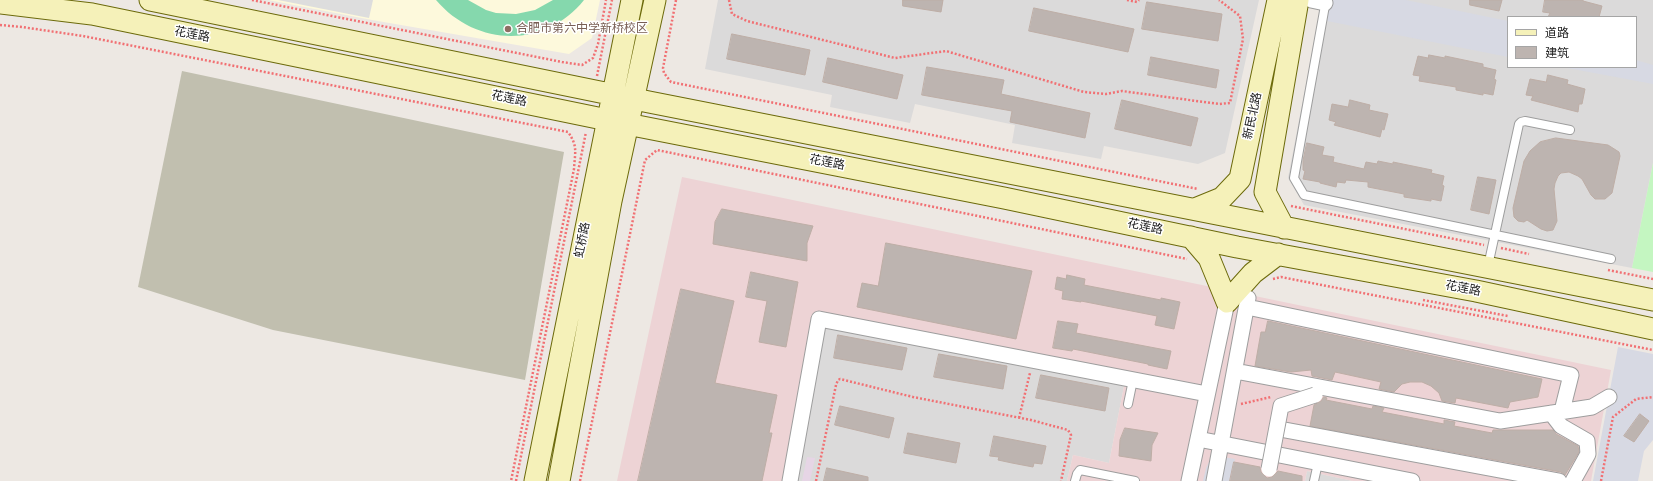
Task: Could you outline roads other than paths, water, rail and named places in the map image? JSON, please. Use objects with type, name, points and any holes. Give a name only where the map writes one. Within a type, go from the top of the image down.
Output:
[{"type":"main road","name":"花莲路","points":[[150,0],[526,78],[1653,300]]},
{"type":"main road","name":"虹桥路","points":[[535,481],[601,198],[627,124],[634,99],[655,0]]},
{"type":"main road","name":"新民北路","points":[[1195,209],[1222,198],[1240,179],[1278,0]]},
{"type":"main road","name":"新民北路","points":[[1284,228],[1265,192],[1298,0]]},
{"type":"main road","name":"花莲路","points":[[0,3],[92,14],[627,124],[1004,198],[1191,237],[1476,291],[1653,329]]},
{"type":"main road","points":[[630,8],[650,22]]},
{"type":"main road","name":"虹桥路","points":[[559,481],[601,198],[598,117],[603,93],[630,8]]},
{"type":"main road","points":[[521,102],[526,78]]},
{"type":"main road","points":[[709,140],[714,115]]},
{"type":"main road","points":[[1191,237],[1209,258],[1241,302]]},
{"type":"main road","points":[[1241,302],[1253,273],[1278,254]]},
{"type":"street","points":[[1214,481],[1235,371],[1241,302]]},
{"type":"street","points":[[1190,481],[1207,394],[1241,302]]},
{"type":"street","points":[[1241,302],[1571,375],[1557,412],[1561,426],[1587,441],[1588,454],[1573,481]]},
{"type":"street","points":[[790,481],[819,320],[1207,394]]},
{"type":"street","points":[[1235,371],[1500,421],[1592,407],[1609,397]]},
{"type":"street","points":[[1269,469],[1281,406],[1315,396]]},
{"type":"street","points":[[1285,430],[1559,481]]},
{"type":"street","points":[[1198,439],[1412,481]]},
{"type":"lane","points":[[1321,1],[1294,178],[1304,195],[1611,259]]},
{"type":"lane","points":[[1488,267],[1521,122],[1525,121],[1570,130]]},
{"type":"lane","points":[[1128,404],[1133,380]]},
{"type":"lane","points":[[1314,481],[1318,463]]},
{"type":"lane","points":[[1075,481],[1080,470],[1135,481]]},
{"type":"place","name":"合肥市第六中学新桥校区","points":[[508,29]]}]
